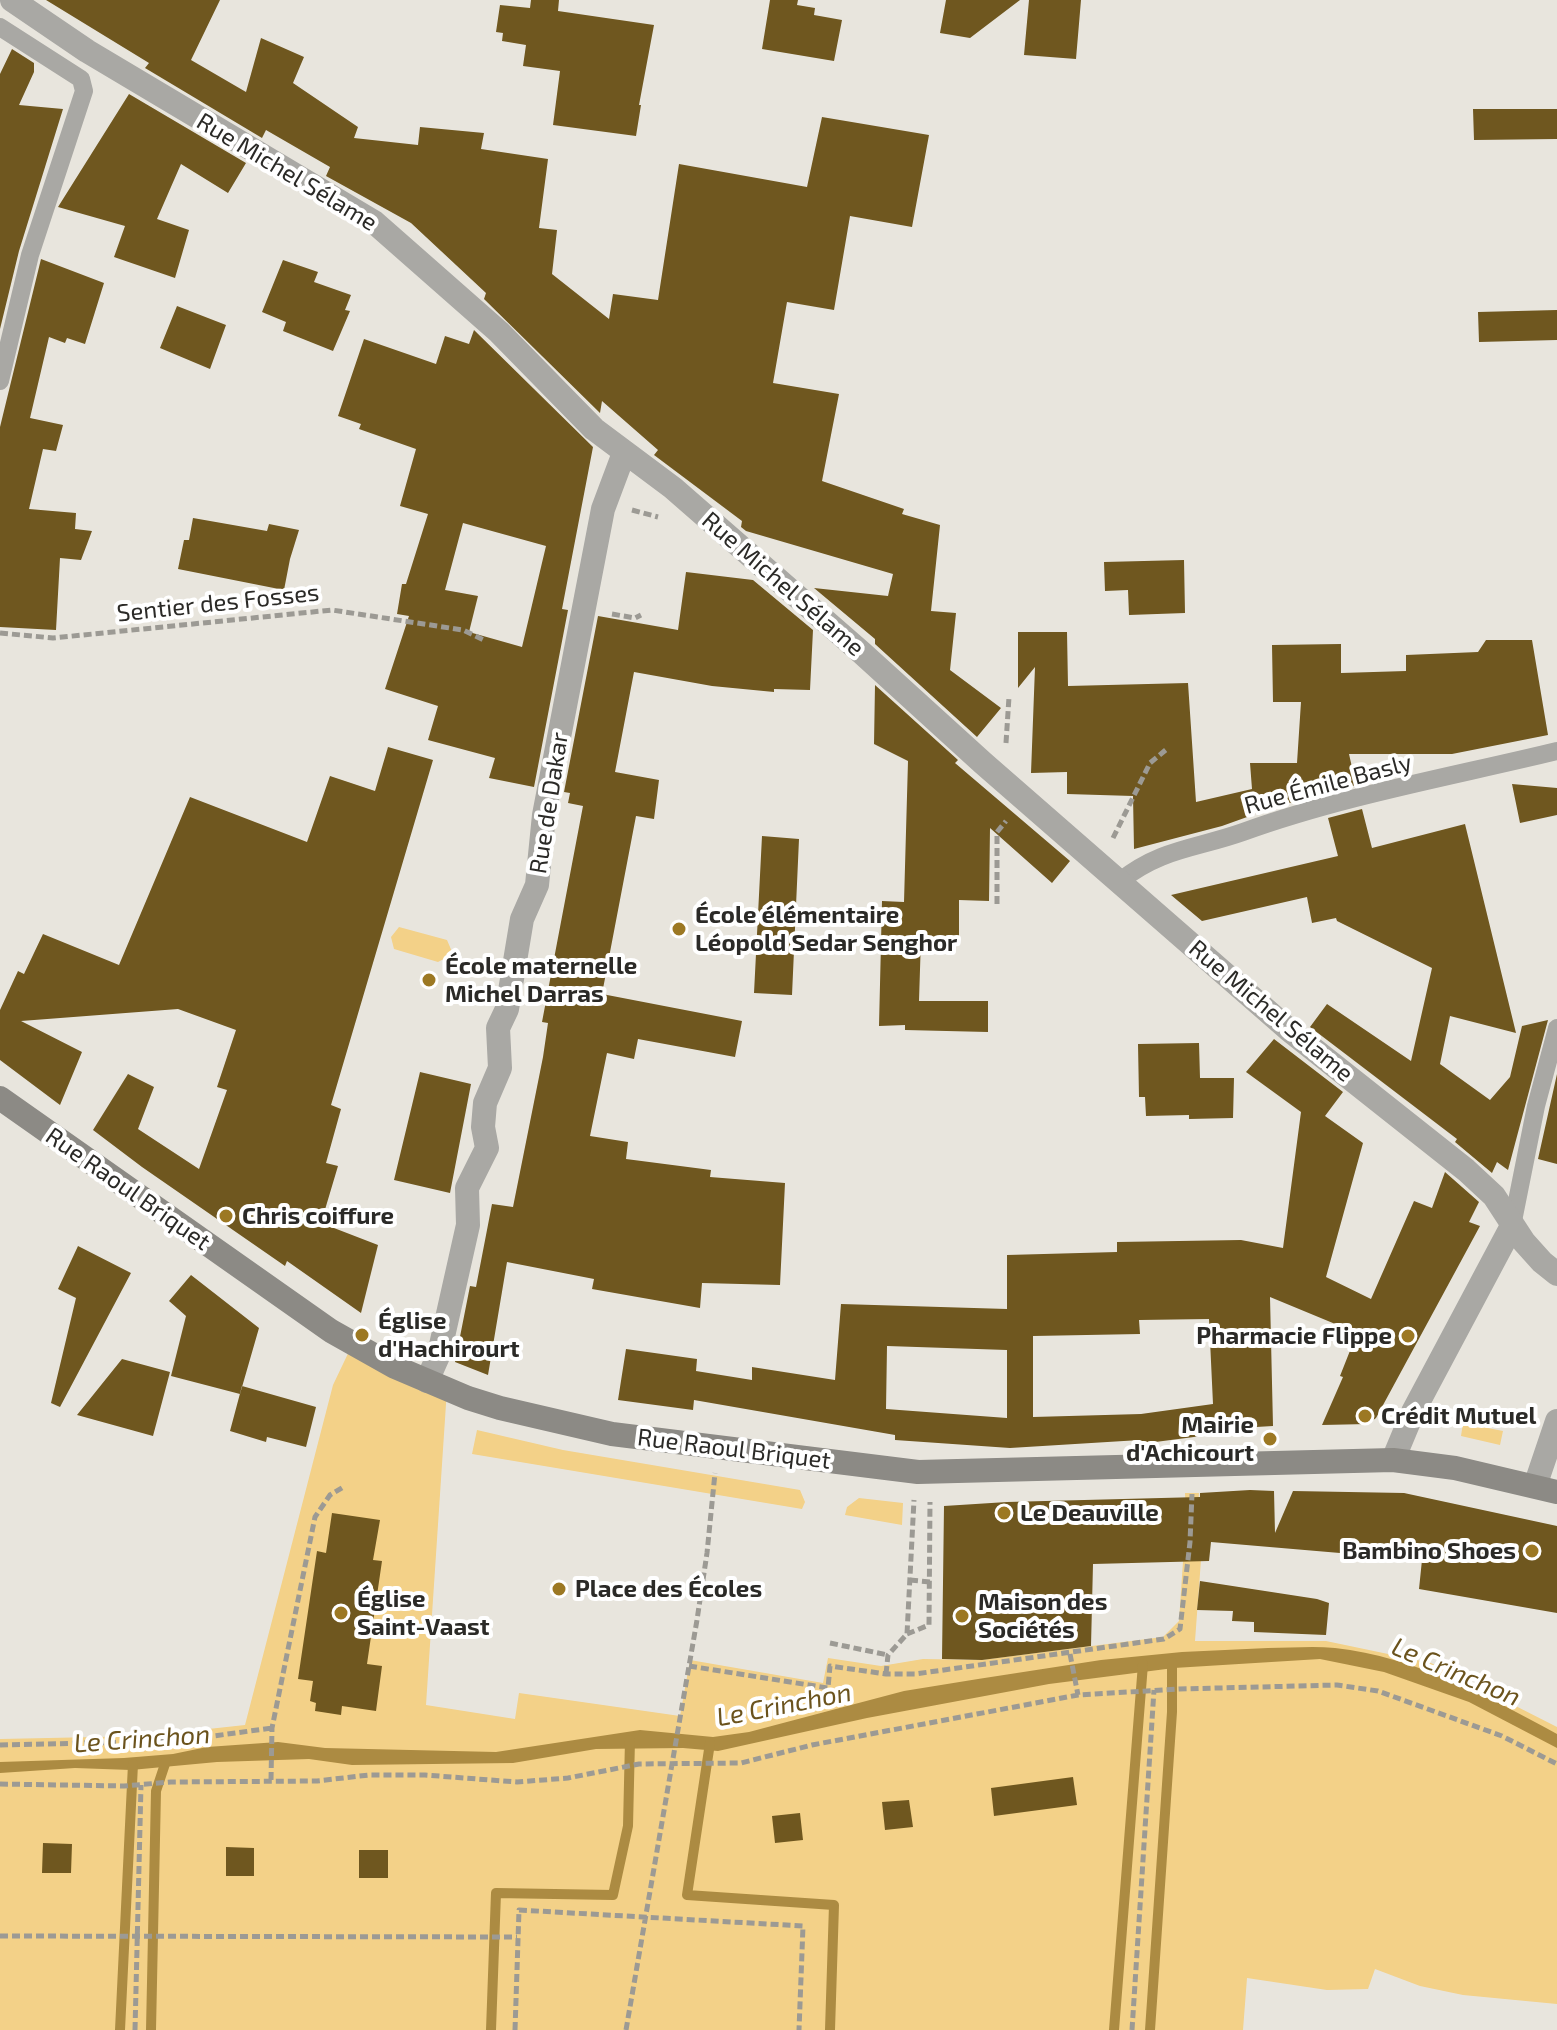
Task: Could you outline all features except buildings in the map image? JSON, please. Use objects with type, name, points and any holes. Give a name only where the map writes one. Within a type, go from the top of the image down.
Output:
[{"type":"street","name":"Rue Michel Sélame","points":[[8,6],[374,222],[499,332],[558,394],[624,453],[673,488],[1288,1029],[1466,1170],[1494,1196],[1512,1226],[1542,1262],[1557,1274]]},
{"type":"street","name":"Rue de Dakar","points":[[427,1381],[439,1354],[468,1225],[467,1188],[487,1148],[483,1127],[485,1103],[500,1068],[498,1028],[507,1009],[522,919],[537,885],[544,815],[603,509],[624,453]]},
{"type":"street","name":"Rue Raoul Briquet","points":[[0,1098],[306,1315],[395,1367],[468,1398],[531,1416],[612,1434],[918,1472],[1393,1460],[1455,1468],[1546,1489]]},
{"type":"street","points":[[1393,1460],[1413,1412],[1512,1226]]},
{"type":"street","points":[[1546,1489],[1557,1421]]},
{"type":"lane","points":[[0,27],[81,79],[84,91],[30,255],[0,381]]},
{"type":"lane","name":"Rue Émile Basly","points":[[1120,881],[1161,855],[1257,826],[1557,751]]},
{"type":"lane","points":[[1512,1226],[1536,1106],[1557,1028]]},
{"type":"path","name":"Sentier des Fosses","points":[[0,633],[53,638],[332,610],[463,630],[484,640]]},
{"type":"path","points":[[1007,737],[1009,697]]},
{"type":"path","points":[[1099,864],[1150,763],[1168,748]]},
{"type":"path","points":[[997,904],[997,832],[1023,798]]},
{"type":"path","points":[[626,2030],[707,1553],[718,1448]]},
{"type":"path","points":[[689,1666],[828,1688],[830,1666],[886,1674],[958,1670],[1164,1639],[1180,1629],[1190,1542],[1192,1465]]},
{"type":"path","points":[[271,1777],[272,1730],[315,1517],[330,1495],[345,1486]]},
{"type":"path","points":[[886,1674],[888,1655],[907,1634],[929,1625],[930,1500],[913,1500],[907,1634]]},
{"type":"path","points":[[910,1580],[930,1582]]},
{"type":"path","points":[[830,1643],[888,1655]]},
{"type":"path","points":[[1070,1654],[1076,1692]]},
{"type":"path","points":[[0,1784],[124,1786],[271,1777],[317,1781],[369,1775],[425,1775],[517,1782],[568,1778],[639,1764],[741,1763],[812,1745],[1076,1692],[1337,1685],[1378,1691],[1502,1736],[1557,1764]]},
{"type":"path","points":[[1132,2030],[1151,1691]]},
{"type":"path","points":[[0,1745],[177,1741],[272,1730]]},
{"type":"path","points":[[135,2030],[138,1785]]},
{"type":"path","points":[[515,2030],[519,1910],[803,1926],[799,2030]]},
{"type":"path","points":[[0,1936],[517,1937]]},
{"type":"shaded area","points":[[399,927],[447,940],[453,954],[438,962],[394,949],[391,937]]},
{"type":"shaded area","points":[[353,1343],[447,1389],[426,1705],[515,1719],[519,1693],[680,1716],[690,1660],[823,1683],[828,1658],[881,1666],[923,1659],[981,1660],[1163,1637],[1179,1621],[1185,1493],[1199,1493],[1193,1559],[1201,1560],[1195,1641],[1326,1641],[1431,1663],[1557,1727],[1557,2004],[1463,1995],[1420,1986],[1375,1969],[1368,1989],[1327,1990],[1247,1978],[1243,2030],[0,2030],[0,1739],[144,1736],[245,1725],[333,1385]]},
{"type":"shaded area","points":[[1463,1423],[1503,1431],[1500,1445],[1461,1436]]},
{"type":"shaded area","points":[[477,1430],[563,1450],[800,1490],[805,1502],[802,1509],[472,1454]]},
{"type":"shaded area","points":[[859,1498],[903,1503],[902,1525],[845,1515],[847,1507]]},
{"type":"shaded area","points":[[1268,1648],[1335,1648],[1422,1669],[1477,1692],[1557,1734],[1557,1748],[1469,1702],[1384,1672],[1320,1659],[1174,1668],[1049,1684],[867,1718],[718,1751],[683,1748],[596,1749],[513,1763],[352,1765],[309,1759],[217,1762],[131,1770],[75,1768],[0,1773],[0,1762],[124,1758],[278,1742],[325,1748],[496,1752],[640,1730],[713,1737],[749,1732],[904,1691],[978,1679],[1101,1660]]},
{"type":"waterway","points":[[1150,2030],[1172,1712],[1172,1662]]},
{"type":"waterway","points":[[1114,2030],[1143,1664]]},
{"type":"waterway","points":[[491,2030],[496,1893],[613,1895],[628,1826],[630,1740]]},
{"type":"waterway","points":[[710,1743],[687,1895],[834,1905],[830,2030]]},
{"type":"waterway","name":"Le Crinchon","points":[[151,2030],[156,1791],[166,1761]]},
{"type":"waterway","name":"Le Crinchon","points":[[120,2030],[133,1764]]},
{"type":"place","name":"École élémentaire Léopold Sedar Senghor","points":[[679,929]]},
{"type":"place","name":"École maternelle Michel Darras","points":[[429,980]]},
{"type":"place","name":"Chris coiffure","points":[[226,1216]]},
{"type":"place","name":"Église d'Hachirourt","points":[[362,1335]]},
{"type":"place","name":"Pharmacie Flippe","points":[[1408,1336]]},
{"type":"place","name":"Crédit Mutuel","points":[[1365,1416]]},
{"type":"place","name":"Mairie d'Achicourt","points":[[1270,1439]]},
{"type":"place","name":"Le Deauville","points":[[1004,1513]]},
{"type":"place","name":"Bambino Shoes","points":[[1532,1551]]},
{"type":"place","name":"Place des Écoles","points":[[559,1589]]},
{"type":"place","name":"Église Saint-Vaast","points":[[341,1613]]},
{"type":"place","name":"Maison des Sociétés","points":[[962,1616]]}]
